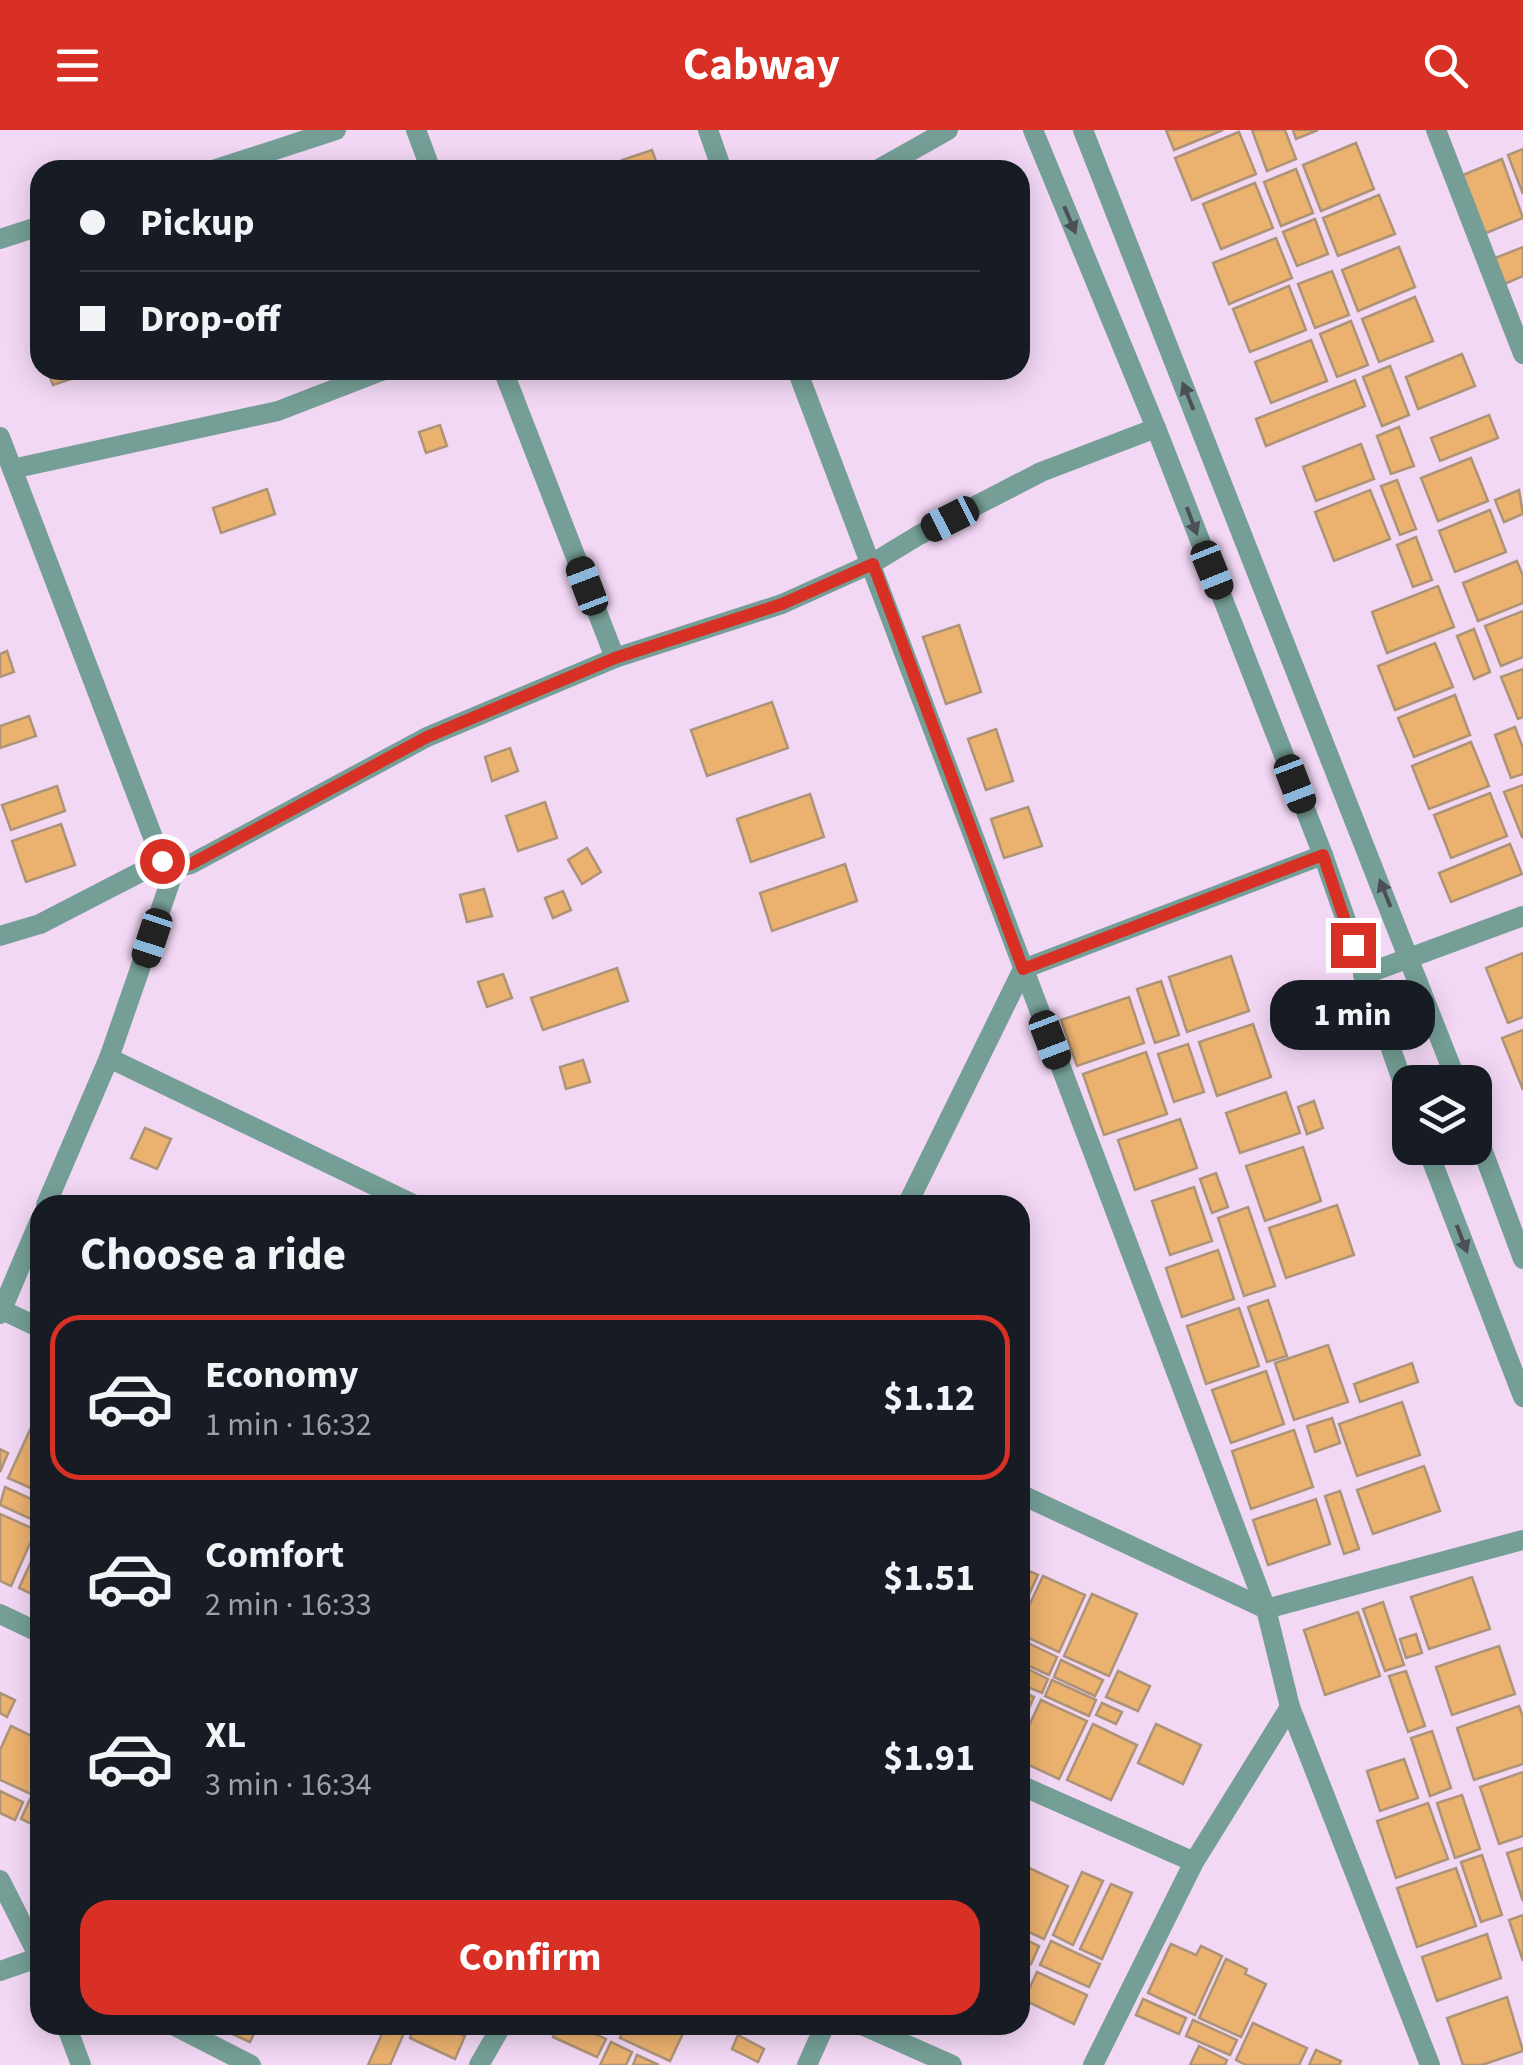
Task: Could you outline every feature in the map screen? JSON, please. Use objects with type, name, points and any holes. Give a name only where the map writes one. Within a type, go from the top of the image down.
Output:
[{"type":"street","points":[[244,160],[336,130]]},
{"type":"street","points":[[416,130],[426,160]]},
{"type":"street","points":[[708,130],[718,160]]},
{"type":"street","points":[[894,160],[948,130]]},
{"type":"street","points":[[1032,130],[1156,428],[1323,855],[1396,1065]]},
{"type":"street","points":[[1083,130],[1451,1065]]},
{"type":"street","points":[[1436,130],[1523,354]]},
{"type":"street","points":[[0,239],[30,229]]},
{"type":"street","points":[[12,470],[278,411],[358,380]]},
{"type":"street","points":[[507,380],[615,658]]},
{"type":"street","points":[[801,380],[1266,1609],[1290,1708],[1430,2065]]},
{"type":"street","points":[[0,936],[40,924],[169,864],[191,864],[427,737],[615,658],[782,604],[873,564],[919,535],[1041,472],[1156,428]]},
{"type":"street","points":[[0,437],[169,864],[109,1058],[50,1195]]},
{"type":"street","points":[[912,1195],[1023,969],[1323,855]]},
{"type":"street","points":[[1363,975],[1523,916]]},
{"type":"street","points":[[109,1058],[393,1195]]},
{"type":"street","points":[[1434,1165],[1523,1397]]},
{"type":"street","points":[[1488,1165],[1523,1259]]},
{"type":"street","points":[[30,1244],[1,1312],[30,1324]]},
{"type":"street","points":[[1030,1499],[1266,1609],[1523,1540]]},
{"type":"street","points":[[0,1614],[30,1628]]},
{"type":"street","points":[[1093,2065],[1194,1862],[1290,1708]]},
{"type":"street","points":[[1030,1788],[1194,1862]]},
{"type":"street","points":[[0,1880],[30,1938]]},
{"type":"street","points":[[0,1972],[30,1962]]},
{"type":"street","points":[[70,2035],[82,2065]]},
{"type":"street","points":[[192,2035],[251,2065]]},
{"type":"street","points":[[479,2065],[496,2035]]},
{"type":"street","points":[[807,2065],[820,2035]]},
{"type":"street","points":[[884,2035],[952,2065]]},
{"type":"building","points":[[1166,130],[1223,130],[1174,150]]},
{"type":"building","points":[[1252,130],[1285,130],[1296,159],[1267,171]]},
{"type":"building","points":[[1293,130],[1318,130],[1296,139]]},
{"type":"building","points":[[1239,132],[1256,174],[1192,200],[1175,158]]},
{"type":"building","points":[[1356,143],[1374,189],[1321,211],[1303,165]]},
{"type":"building","points":[[1523,149],[1523,194],[1508,155]]},
{"type":"building","points":[[652,150],[656,160],[622,160]]},
{"type":"building","points":[[1502,159],[1523,218],[1481,235],[1458,177]]},
{"type":"building","points":[[1296,169],[1313,213],[1281,226],[1264,182]]},
{"type":"building","points":[[1255,183],[1273,228],[1221,249],[1203,204]]},
{"type":"building","points":[[1379,195],[1395,234],[1338,256],[1323,218]]},
{"type":"building","points":[[1315,219],[1328,254],[1297,266],[1283,232]]},
{"type":"building","points":[[1276,238],[1292,278],[1229,304],[1213,263]]},
{"type":"building","points":[[1399,247],[1415,287],[1358,311],[1342,270]]},
{"type":"building","points":[[1523,247],[1523,276],[1500,286],[1490,260]]},
{"type":"building","points":[[1332,271],[1349,315],[1315,328],[1298,284]]},
{"type":"building","points":[[1289,286],[1306,330],[1250,352],[1233,309]]},
{"type":"building","points":[[1415,297],[1433,341],[1379,362],[1362,319]]},
{"type":"building","points":[[1351,321],[1368,365],[1337,377],[1320,334]]},
{"type":"building","points":[[1311,340],[1327,381],[1271,403],[1255,362]]},
{"type":"building","points":[[1462,354],[1475,386],[1418,409],[1406,377]]},
{"type":"building","points":[[1390,366],[1409,415],[1382,426],[1363,377]]},
{"type":"building","points":[[1355,380],[1365,406],[1266,446],[1256,419]]},
{"type":"building","points":[[1489,415],[1498,438],[1440,461],[1431,438]]},
{"type":"building","points":[[440,425],[447,446],[426,453],[419,432]]},
{"type":"building","points":[[1399,427],[1414,466],[1391,474],[1377,436]]},
{"type":"building","points":[[1361,444],[1374,479],[1316,501],[1303,467]]},
{"type":"building","points":[[1471,458],[1488,501],[1438,521],[1421,478]]},
{"type":"building","points":[[1397,480],[1416,529],[1400,535],[1381,486]]},
{"type":"building","points":[[267,489],[275,514],[221,533],[213,508]]},
{"type":"building","points":[[1370,490],[1390,539],[1334,561],[1315,512]]},
{"type":"building","points":[[1519,490],[1523,514],[1504,522],[1495,500]]},
{"type":"building","points":[[1490,510],[1506,552],[1455,572],[1439,531]]},
{"type":"building","points":[[1416,537],[1432,580],[1413,587],[1397,545]]},
{"type":"building","points":[[1517,561],[1523,576],[1523,603],[1478,621],[1463,583]]},
{"type":"building","points":[[1438,586],[1454,627],[1387,653],[1372,612]]},
{"type":"building","points":[[1523,611],[1523,657],[1501,666],[1485,626]]},
{"type":"building","points":[[959,625],[981,692],[946,704],[923,637]]},
{"type":"building","points":[[1474,629],[1490,672],[1474,679],[1457,636]]},
{"type":"building","points":[[1435,643],[1453,687],[1395,710],[1378,666]]},
{"type":"building","points":[[7,651],[14,672],[0,677],[0,654]]},
{"type":"building","points":[[1523,669],[1523,717],[1518,719],[1501,677]]},
{"type":"building","points":[[1455,695],[1470,735],[1414,757],[1398,718]]},
{"type":"building","points":[[772,702],[788,748],[707,776],[691,730]]},
{"type":"building","points":[[29,716],[36,736],[0,748],[0,726]]},
{"type":"building","points":[[1515,727],[1523,748],[1523,774],[1511,778],[1495,735]]},
{"type":"building","points":[[996,729],[1013,781],[986,790],[968,739]]},
{"type":"building","points":[[1471,742],[1489,786],[1429,809],[1412,766]]},
{"type":"building","points":[[510,748],[518,771],[492,781],[485,757]]},
{"type":"building","points":[[1523,785],[1523,837],[1522,837],[1504,792]]},
{"type":"building","points":[[57,786],[65,811],[11,830],[2,805]]},
{"type":"building","points":[[1490,793],[1507,836],[1451,858],[1434,815]]},
{"type":"building","points":[[810,794],[824,837],[751,862],[737,819]]},
{"type":"building","points":[[545,802],[557,838],[518,851],[506,816]]},
{"type":"building","points":[[1028,807],[1042,846],[1004,858],[991,819]]},
{"type":"building","points":[[61,824],[75,865],[26,882],[12,841]]},
{"type":"building","points":[[1510,844],[1522,874],[1451,902],[1439,873]]},
{"type":"building","points":[[587,848],[601,872],[582,884],[568,860]]},
{"type":"building","points":[[845,864],[857,901],[772,931],[760,893]]},
{"type":"building","points":[[484,889],[492,916],[467,922],[460,895]]},
{"type":"building","points":[[563,891],[571,910],[553,918],[545,898]]},
{"type":"building","points":[[1523,953],[1523,1017],[1508,1023],[1486,968]]},
{"type":"building","points":[[1231,956],[1249,1011],[1187,1032],[1169,977]]},
{"type":"building","points":[[617,968],[628,1001],[543,1030],[531,998]]},
{"type":"building","points":[[503,974],[512,998],[487,1007],[478,982]]},
{"type":"building","points":[[1161,981],[1179,1035],[1155,1043],[1137,989]]},
{"type":"building","points":[[1129,997],[1144,1043],[1077,1066],[1061,1020]]},
{"type":"building","points":[[1253,1024],[1271,1077],[1217,1096],[1199,1042]]},
{"type":"building","points":[[1523,1030],[1523,1090],[1502,1038]]},
{"type":"building","points":[[1188,1044],[1204,1092],[1174,1102],[1158,1054]]},
{"type":"building","points":[[1146,1052],[1167,1114],[1104,1135],[1083,1074]]},
{"type":"building","points":[[583,1060],[590,1082],[566,1089],[560,1067]]},
{"type":"building","points":[[1286,1092],[1300,1133],[1240,1153],[1226,1113]]},
{"type":"building","points":[[1314,1101],[1323,1128],[1307,1134],[1298,1107]]},
{"type":"building","points":[[1180,1119],[1197,1168],[1135,1190],[1118,1140]]},
{"type":"building","points":[[145,1128],[171,1139],[157,1169],[131,1158]]},
{"type":"building","points":[[1303,1147],[1321,1201],[1265,1221],[1246,1166]]},
{"type":"building","points":[[1216,1173],[1228,1207],[1212,1213],[1200,1179]]},
{"type":"building","points":[[1194,1187],[1212,1241],[1170,1255],[1152,1201]]},
{"type":"building","points":[[1337,1205],[1354,1255],[1286,1278],[1269,1228]]},
{"type":"building","points":[[1248,1207],[1275,1286],[1244,1296],[1218,1218]]},
{"type":"building","points":[[1218,1250],[1234,1299],[1182,1317],[1166,1268]]},
{"type":"building","points":[[1268,1300],[1287,1356],[1267,1362],[1248,1307]]},
{"type":"building","points":[[1239,1308],[1259,1366],[1206,1384],[1187,1326]]},
{"type":"building","points":[[1328,1345],[1348,1402],[1294,1420],[1275,1363]]},
{"type":"building","points":[[1412,1363],[1418,1382],[1360,1402],[1354,1384]]},
{"type":"building","points":[[1266,1371],[1284,1424],[1231,1443],[1212,1390]]},
{"type":"building","points":[[1402,1402],[1420,1455],[1357,1476],[1339,1424]]},
{"type":"building","points":[[1332,1418],[1340,1443],[1315,1452],[1307,1426]]},
{"type":"building","points":[[30,1430],[30,1488],[8,1478]]},
{"type":"building","points":[[1294,1430],[1313,1487],[1251,1509],[1232,1451]]},
{"type":"building","points":[[0,1449],[8,1453],[0,1472]]},
{"type":"building","points":[[1424,1466],[1440,1511],[1373,1534],[1357,1490]]},
{"type":"building","points":[[5,1487],[30,1498],[30,1518],[0,1505]]},
{"type":"building","points":[[1340,1491],[1359,1549],[1344,1554],[1325,1496]]},
{"type":"building","points":[[1316,1499],[1330,1544],[1268,1565],[1253,1520]]},
{"type":"building","points":[[0,1514],[30,1527],[30,1543],[11,1586],[0,1581]]},
{"type":"building","points":[[30,1564],[30,1593],[19,1588]]},
{"type":"building","points":[[1030,1571],[1038,1575],[1030,1592]]},
{"type":"building","points":[[1043,1576],[1085,1595],[1059,1652],[1030,1639],[1030,1604]]},
{"type":"building","points":[[1472,1577],[1490,1629],[1429,1649],[1411,1597]]},
{"type":"building","points":[[1092,1594],[1137,1614],[1109,1676],[1064,1656]]},
{"type":"building","points":[[1383,1602],[1404,1665],[1385,1671],[1363,1609]]},
{"type":"building","points":[[1358,1612],[1380,1676],[1325,1695],[1304,1630]]},
{"type":"building","points":[[1416,1634],[1422,1653],[1406,1658],[1400,1639]]},
{"type":"building","points":[[1030,1644],[1057,1657],[1049,1675],[1030,1666]]},
{"type":"building","points":[[1499,1646],[1515,1694],[1452,1715],[1436,1667]]},
{"type":"building","points":[[1061,1660],[1103,1680],[1095,1696],[1054,1677]]},
{"type":"building","points":[[1030,1670],[1048,1679],[1042,1693],[1030,1688]]},
{"type":"building","points":[[1118,1671],[1150,1686],[1138,1711],[1106,1697]]},
{"type":"building","points":[[1406,1671],[1425,1726],[1408,1732],[1389,1676]]},
{"type":"building","points":[[1052,1680],[1096,1700],[1089,1716],[1045,1696]]},
{"type":"building","points":[[0,1693],[15,1700],[7,1717],[0,1713]]},
{"type":"building","points":[[1041,1700],[1087,1721],[1059,1779],[1030,1766],[1030,1724]]},
{"type":"building","points":[[1102,1703],[1122,1712],[1116,1724],[1096,1715]]},
{"type":"building","points":[[1519,1706],[1523,1717],[1523,1764],[1474,1780],[1457,1728]]},
{"type":"building","points":[[1093,1724],[1137,1745],[1111,1800],[1067,1780]]},
{"type":"building","points":[[1156,1724],[1201,1745],[1183,1784],[1138,1763]]},
{"type":"building","points":[[11,1726],[30,1735],[30,1794],[0,1780],[0,1750]]},
{"type":"building","points":[[1432,1731],[1451,1788],[1430,1796],[1411,1738]]},
{"type":"building","points":[[1404,1759],[1418,1798],[1380,1811],[1367,1771]]},
{"type":"building","points":[[1523,1772],[1523,1836],[1499,1844],[1480,1787]]},
{"type":"building","points":[[0,1791],[23,1802],[15,1820],[0,1813]]},
{"type":"building","points":[[1462,1795],[1480,1849],[1455,1858],[1437,1803]]},
{"type":"building","points":[[30,1799],[30,1823],[21,1819]]},
{"type":"building","points":[[1428,1803],[1448,1859],[1396,1878],[1377,1821]]},
{"type":"building","points":[[1523,1848],[1523,1901],[1507,1853]]},
{"type":"building","points":[[1482,1855],[1502,1915],[1481,1922],[1461,1862]]},
{"type":"building","points":[[1030,1868],[1068,1886],[1044,1939],[1030,1933]]},
{"type":"building","points":[[1456,1868],[1476,1926],[1417,1947],[1397,1888]]},
{"type":"building","points":[[1082,1872],[1103,1881],[1073,1945],[1053,1935]]},
{"type":"building","points":[[1111,1884],[1132,1893],[1102,1959],[1080,1949]]},
{"type":"building","points":[[1523,1915],[1523,1961],[1509,1920]]},
{"type":"building","points":[[1487,1934],[1501,1978],[1437,2001],[1422,1957]]},
{"type":"building","points":[[1051,1941],[1100,1964],[1089,1987],[1040,1965]]},
{"type":"building","points":[[1030,1942],[1039,1946],[1030,1964]]},
{"type":"building","points":[[1171,1944],[1196,1955],[1201,1946],[1222,1956],[1195,2015],[1148,1993]]},
{"type":"building","points":[[1226,1959],[1266,1984],[1241,2037],[1199,2018]]},
{"type":"building","points":[[1037,1972],[1087,1995],[1074,2024],[1030,2003],[1030,1987]]},
{"type":"building","points":[[1507,1997],[1523,2051],[1482,2065],[1463,2065],[1447,2018]]},
{"type":"building","points":[[1143,1999],[1186,2018],[1179,2034],[1136,2015]]},
{"type":"building","points":[[1193,2020],[1237,2040],[1230,2055],[1186,2036]]},
{"type":"building","points":[[1253,2023],[1307,2048],[1299,2065],[1246,2065],[1236,2060]]},
{"type":"building","points":[[235,2035],[253,2035],[250,2042]]},
{"type":"building","points":[[382,2035],[403,2035],[390,2065],[368,2065]]},
{"type":"building","points":[[411,2035],[465,2036],[455,2059],[410,2038]]},
{"type":"building","points":[[597,2035],[606,2039],[597,2057],[553,2037]]},
{"type":"building","points":[[621,2035],[682,2035],[670,2061],[620,2038]]},
{"type":"building","points":[[738,2035],[764,2049],[758,2062],[732,2049]]},
{"type":"building","points":[[611,2042],[632,2052],[626,2065],[600,2065]]},
{"type":"building","points":[[1199,2046],[1227,2060],[1225,2065],[1190,2065]]},
{"type":"building","points":[[1316,2050],[1341,2061],[1339,2065],[1309,2065]]},
{"type":"building","points":[[637,2055],[659,2065],[633,2065]]},
{"type":"route","points":[[162,861],[176,868],[191,864],[427,737],[615,658],[782,604],[873,564],[1023,969],[1323,855],[1353,945]]}]
